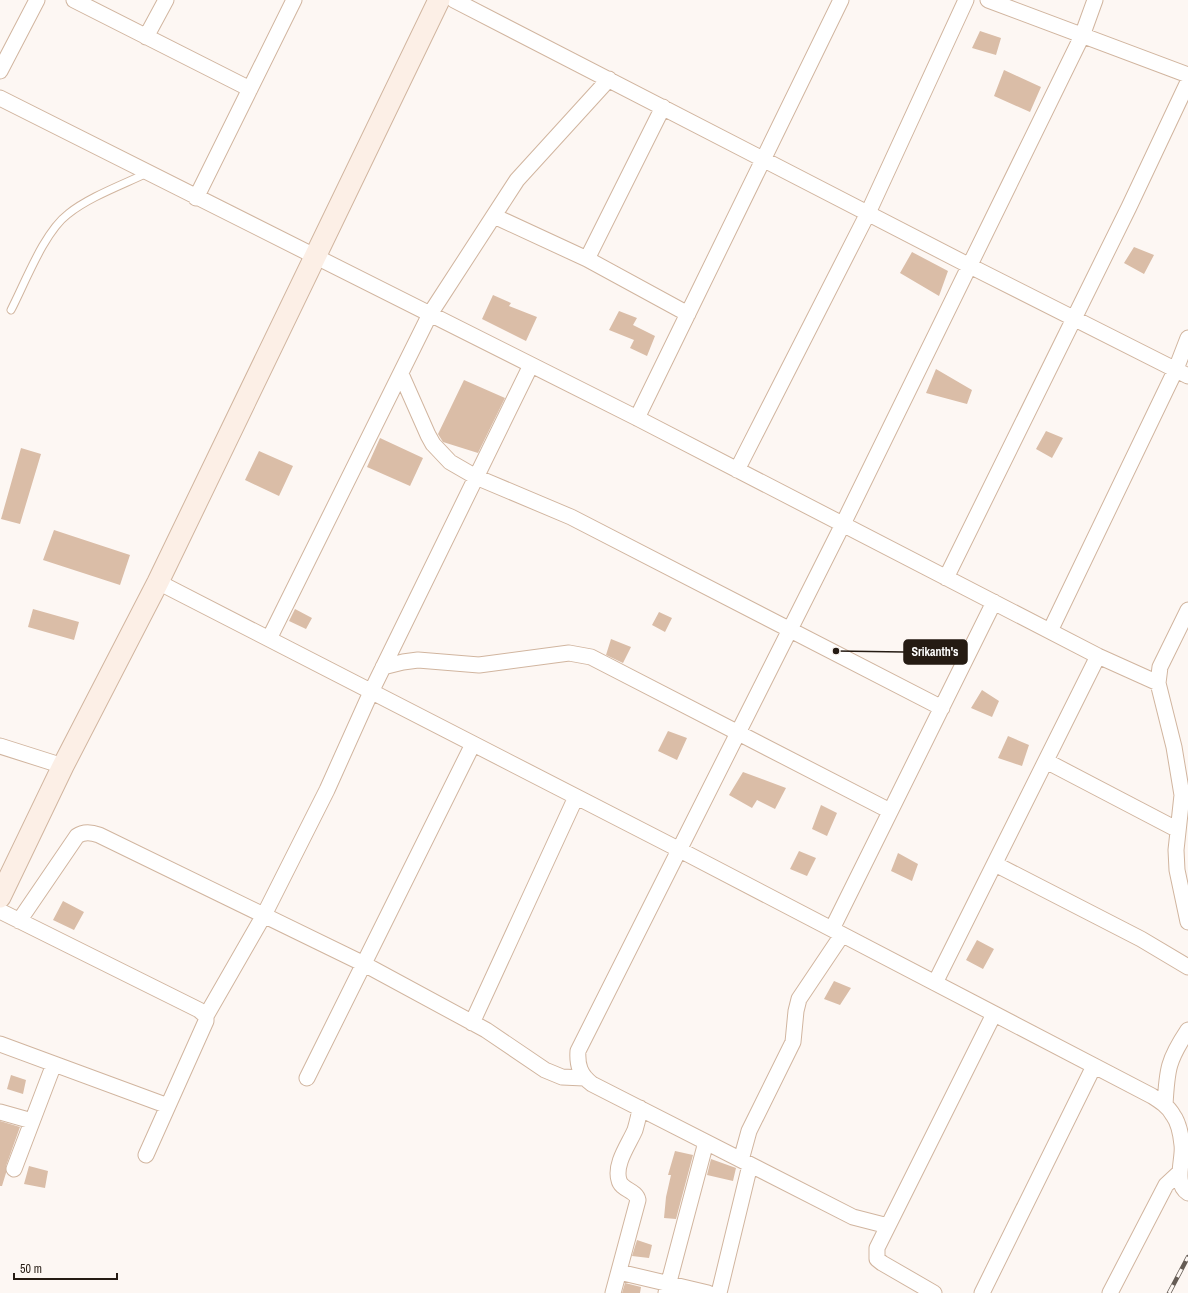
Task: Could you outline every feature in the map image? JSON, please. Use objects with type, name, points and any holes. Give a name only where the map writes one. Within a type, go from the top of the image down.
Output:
[{"type":"main road","points":[[0,897],[63,766],[158,582],[439,0]]},
{"type":"street","points":[[0,71],[36,0]]},
{"type":"street","points":[[74,0],[250,89]]},
{"type":"street","points":[[146,37],[166,0]]},
{"type":"street","points":[[196,198],[294,0]]},
{"type":"street","points":[[454,0],[970,266],[1182,372]]},
{"type":"street","points":[[637,418],[765,159],[841,0]]},
{"type":"street","points":[[737,470],[868,213],[966,0]]},
{"type":"street","points":[[988,0],[1188,75]]},
{"type":"street","points":[[888,1226],[853,1217],[592,1084],[584,1078],[578,1064],[578,1050],[843,524],[1082,36],[1096,0]]},
{"type":"street","points":[[269,639],[430,314],[524,172],[609,79]]},
{"type":"street","points":[[946,578],[1075,318],[1188,82]]},
{"type":"street","points":[[0,98],[196,198],[637,418],[1098,656],[1158,683]]},
{"type":"street","points":[[587,259],[663,107]]},
{"type":"street","points":[[494,216],[587,259],[688,314]]},
{"type":"street","points":[[1050,631],[1182,372],[1188,338]]},
{"type":"street","points":[[146,1155],[206,1021],[206,1016],[264,915],[327,790],[383,667],[531,365]]},
{"type":"street","points":[[400,374],[432,444],[450,462],[476,477],[570,517],[942,708]]},
{"type":"street","points":[[158,582],[474,744],[1152,1096],[1165,1105],[1173,1114],[1181,1134],[1183,1146],[1180,1172],[1182,1185],[1188,1192]]},
{"type":"street","points":[[719,1293],[745,1162],[749,1131],[793,1042],[796,1011],[800,999],[837,932],[890,811],[994,602]]},
{"type":"street","points":[[1188,610],[1160,667],[1158,683],[1174,747],[1182,795],[1176,850],[1177,870],[1188,922]]},
{"type":"street","points":[[383,667],[410,660],[479,665],[575,653],[591,657],[890,811]]},
{"type":"street","points":[[935,983],[1098,656]]},
{"type":"street","points":[[306,1078],[474,744]]},
{"type":"street","points":[[0,746],[63,766]]},
{"type":"street","points":[[1046,761],[1178,830]]},
{"type":"street","points":[[472,1023],[576,797]]},
{"type":"street","points":[[19,920],[77,836],[80,833],[90,832],[99,835],[364,964],[472,1023],[549,1072],[562,1077],[584,1078]]},
{"type":"street","points":[[995,864],[1141,939],[1188,967]]},
{"type":"street","points":[[0,911],[199,1010],[206,1016]]},
{"type":"street","points":[[934,1293],[882,1263],[877,1259],[877,1248],[994,1014]]},
{"type":"street","points":[[1165,1105],[1167,1070],[1176,1048],[1188,1030]]},
{"type":"street","points":[[0,1044],[168,1106]]},
{"type":"street","points":[[14,1169],[54,1064]]},
{"type":"street","points":[[982,1293],[1094,1066]]},
{"type":"street","points":[[613,1293],[638,1200],[635,1194],[622,1187],[619,1183],[618,1173],[620,1163],[635,1129],[640,1108]]},
{"type":"street","points":[[0,1112],[32,1121]]},
{"type":"street","points":[[667,1288],[706,1142]]},
{"type":"street","points":[[1110,1293],[1166,1185],[1180,1172]]},
{"type":"street","points":[[619,1272],[667,1288],[708,1293]]},
{"type":"lane","points":[[12,310],[43,247],[56,226],[67,215],[147,173]]},
{"type":"building","points":[[980,31],[1001,38],[996,55],[972,48]]},
{"type":"building","points":[[1004,70],[1041,87],[1030,112],[994,96]]},
{"type":"building","points":[[1134,247],[1154,255],[1144,274],[1124,263]]},
{"type":"building","points":[[912,252],[948,271],[939,296],[900,273]]},
{"type":"building","points":[[493,295],[511,303],[509,306],[537,317],[526,341],[482,319]]},
{"type":"building","points":[[619,311],[637,318],[633,325],[655,336],[647,356],[630,348],[634,340],[609,330]]},
{"type":"building","points":[[936,369],[972,390],[967,404],[926,393]]},
{"type":"building","points":[[464,380],[505,398],[478,453],[443,442],[438,434]]},
{"type":"building","points":[[1046,431],[1063,438],[1052,458],[1036,449]]},
{"type":"building","points":[[380,438],[423,458],[410,486],[367,467]]},
{"type":"building","points":[[21,448],[41,454],[20,524],[1,519]]},
{"type":"building","points":[[259,451],[293,466],[279,496],[245,480]]},
{"type":"building","points":[[54,530],[130,555],[120,585],[43,560]]},
{"type":"building","points":[[33,609],[79,622],[74,640],[28,627]]},
{"type":"building","points":[[295,609],[312,618],[306,629],[289,621]]},
{"type":"building","points":[[659,612],[672,618],[665,632],[652,625]]},
{"type":"building","points":[[611,639],[631,647],[623,663],[606,655]]},
{"type":"building","points":[[982,690],[999,701],[992,717],[971,708]]},
{"type":"building","points":[[668,731],[687,738],[677,760],[658,751]]},
{"type":"building","points":[[1008,736],[1029,745],[1022,766],[998,758]]},
{"type":"building","points":[[743,772],[786,788],[775,809],[757,800],[752,808],[729,795]]},
{"type":"building","points":[[821,805],[837,813],[827,836],[812,829]]},
{"type":"building","points":[[799,851],[816,858],[807,876],[790,869]]},
{"type":"building","points":[[898,853],[918,864],[912,881],[891,871]]},
{"type":"building","points":[[63,901],[84,912],[74,930],[53,920]]},
{"type":"building","points":[[977,940],[994,949],[983,969],[966,960]]},
{"type":"building","points":[[834,981],[851,988],[840,1005],[824,999]]},
{"type":"building","points":[[11,1075],[26,1080],[23,1094],[7,1089]]},
{"type":"building","points":[[0,1121],[20,1127],[6,1166],[6,1173],[2,1186],[0,1186]]},
{"type":"building","points":[[675,1151],[693,1155],[676,1219],[664,1218],[666,1197],[671,1175],[668,1175]]},
{"type":"building","points":[[711,1159],[736,1168],[733,1181],[707,1175]]},
{"type":"building","points":[[29,1166],[48,1171],[45,1188],[24,1184]]},
{"type":"building","points":[[637,1240],[652,1245],[649,1258],[632,1256]]},
{"type":"building","points":[[625,1283],[641,1287],[640,1293],[622,1293]]},
{"type":"railway","points":[[1169,1293],[1188,1257]]},
{"type":"place","name":"Srikanth's","points":[[836,651]]}]
